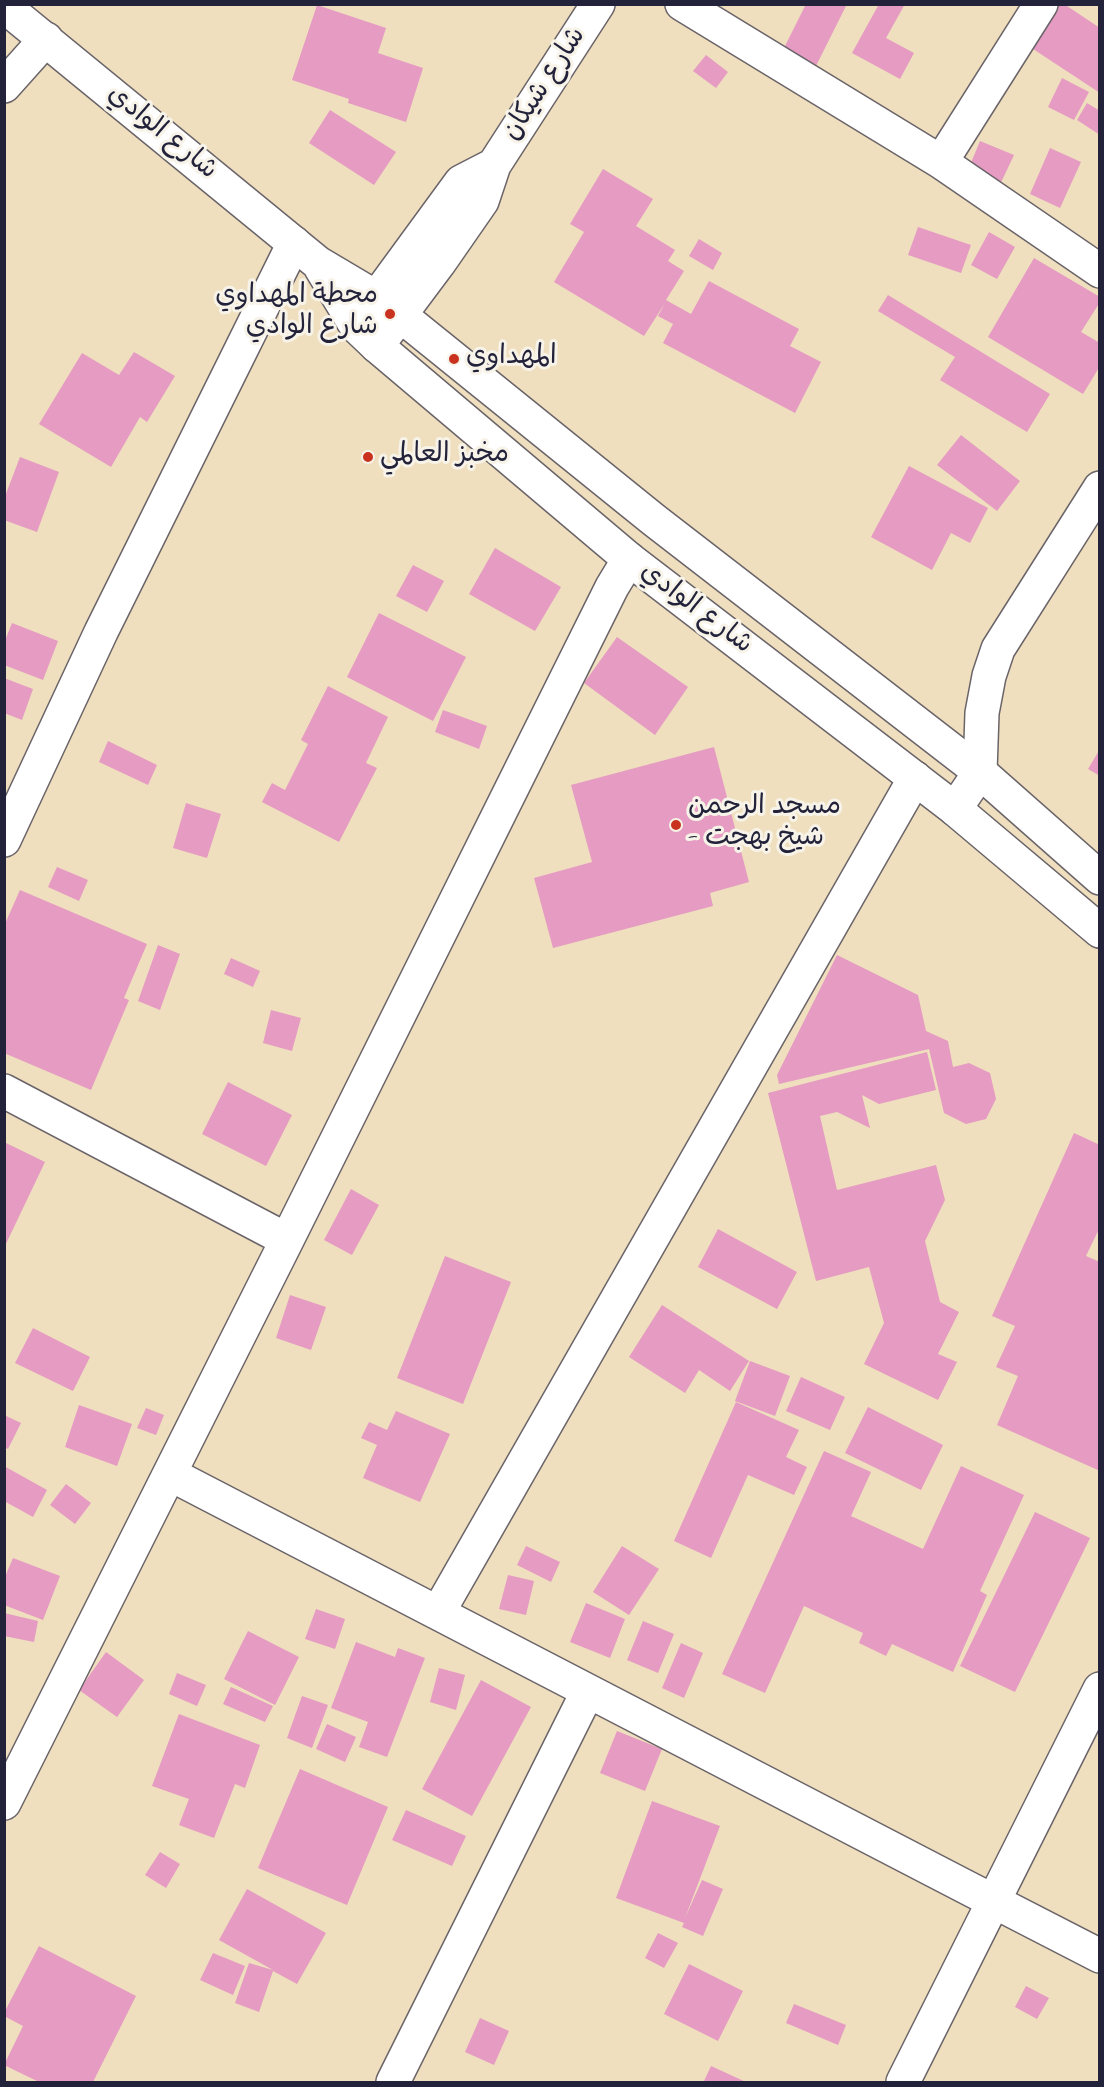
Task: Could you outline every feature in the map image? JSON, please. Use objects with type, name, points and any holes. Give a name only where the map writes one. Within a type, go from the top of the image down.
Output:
[{"type":"street","name":"شارع شيكان","points":[[366,336],[389,307],[401,262],[461,182],[494,165],[598,4]]},
{"type":"street","points":[[682,4],[941,162],[1100,271]]},
{"type":"street","points":[[941,162],[1041,4]]},
{"type":"street","name":"شارع الوادي","points":[[4,6],[306,253],[389,307],[654,520],[980,772],[1100,878]]},
{"type":"street","points":[[4,86],[46,39]]},
{"type":"street","points":[[4,840],[101,632],[306,253]]},
{"type":"street","name":"شارع الوادي","points":[[306,253],[340,296],[366,336],[629,560],[955,809],[1100,931]]},
{"type":"street","points":[[955,809],[980,772],[982,713],[989,676],[998,650],[1100,488]]},
{"type":"street","points":[[4,1803],[612,587],[629,560]]},
{"type":"street","points":[[439,1611],[915,778]]},
{"type":"street","points":[[4,1091],[287,1240]]},
{"type":"street","points":[[170,1473],[1100,1956]]},
{"type":"street","points":[[903,2082],[1100,1689]]},
{"type":"street","points":[[393,2082],[588,1691]]},
{"type":"building","points":[[806,4],[847,4],[814,70],[781,54]]},
{"type":"building","points":[[879,4],[905,4],[886,38],[914,53],[900,79],[852,53]]},
{"type":"building","points":[[1054,4],[1064,4],[1100,28],[1100,93],[1027,45]]},
{"type":"building","points":[[317,5],[386,28],[378,53],[423,68],[406,122],[348,103],[349,99],[292,80]]},
{"type":"building","points":[[706,55],[728,72],[716,88],[693,71]]},
{"type":"building","points":[[1062,78],[1089,92],[1074,120],[1048,107]]},
{"type":"building","points":[[1087,103],[1100,111],[1100,135],[1077,120]]},
{"type":"building","points":[[330,110],[396,152],[374,185],[309,143]]},
{"type":"building","points":[[980,141],[1014,155],[997,191],[965,177]]},
{"type":"building","points":[[1050,148],[1081,162],[1060,208],[1030,194]]},
{"type":"building","points":[[603,169],[653,199],[636,226],[675,250],[668,261],[684,271],[666,300],[691,314],[709,281],[799,329],[790,346],[821,362],[795,413],[663,343],[673,324],[658,316],[665,303],[644,336],[554,282],[584,232],[570,224]]},
{"type":"building","points":[[918,227],[971,245],[961,273],[908,255]]},
{"type":"building","points":[[989,232],[1015,247],[997,279],[971,265]]},
{"type":"building","points":[[699,239],[722,253],[713,270],[689,256]]},
{"type":"building","points":[[1034,258],[1100,297],[1100,302],[1081,332],[1100,343],[1100,366],[1083,394],[988,337]]},
{"type":"building","points":[[888,295],[1050,394],[1027,432],[940,380],[955,357],[878,311]]},
{"type":"building","points":[[134,352],[175,376],[147,422],[140,417],[111,467],[39,424],[82,353],[119,375]]},
{"type":"building","points":[[961,435],[1020,481],[997,511],[937,465]]},
{"type":"building","points":[[20,457],[59,472],[37,532],[4,520],[4,499]]},
{"type":"building","points":[[909,466],[988,508],[970,543],[951,533],[932,570],[871,537]]},
{"type":"building","points":[[495,548],[561,587],[535,631],[469,594]]},
{"type":"building","points":[[413,565],[444,581],[427,612],[396,596]]},
{"type":"building","points":[[379,613],[466,657],[433,721],[347,677]]},
{"type":"building","points":[[12,623],[58,641],[43,680],[4,665],[4,643]]},
{"type":"building","points":[[617,637],[688,687],[655,735],[584,683]]},
{"type":"building","points":[[4,678],[33,689],[22,720],[4,713]]},
{"type":"building","points":[[328,686],[388,717],[366,763],[377,768],[339,842],[262,802],[272,783],[285,790],[308,744],[301,740]]},
{"type":"building","points":[[443,710],[487,726],[479,749],[435,732]]},
{"type":"building","points":[[108,741],[157,765],[148,785],[99,762]]},
{"type":"building","points":[[714,747],[749,882],[710,893],[713,906],[553,948],[534,878],[592,862],[571,785]]},
{"type":"building","points":[[1100,749],[1100,776],[1088,769]]},
{"type":"building","points":[[186,803],[221,814],[207,858],[173,848]]},
{"type":"building","points":[[57,867],[88,880],[79,901],[48,887]]},
{"type":"building","points":[[20,890],[147,944],[124,998],[129,1000],[91,1090],[4,1053],[4,926]]},
{"type":"building","points":[[158,945],[180,954],[160,1010],[138,1001]]},
{"type":"building","points":[[837,955],[918,995],[926,1031],[948,1041],[953,1067],[969,1063],[990,1073],[996,1099],[986,1119],[966,1124],[944,1113],[929,1049],[779,1084],[777,1075]]},
{"type":"building","points":[[231,958],[260,971],[253,987],[224,974]]},
{"type":"building","points":[[271,1010],[301,1018],[292,1051],[263,1043]]},
{"type":"building","points":[[927,1052],[936,1090],[879,1104],[862,1095],[870,1128],[837,1112],[820,1116],[837,1190],[936,1165],[945,1200],[925,1241],[940,1302],[959,1312],[938,1354],[957,1362],[938,1400],[864,1364],[884,1323],[869,1267],[816,1281],[768,1093]]},
{"type":"building","points":[[228,1082],[292,1115],[266,1166],[202,1134]]},
{"type":"building","points":[[1074,1133],[1100,1145],[1100,1227],[1086,1256],[1100,1262],[1100,1471],[997,1425],[1018,1376],[996,1367],[1015,1326],[992,1316]]},
{"type":"building","points":[[4,1142],[45,1162],[4,1248]]},
{"type":"building","points":[[351,1189],[379,1205],[352,1255],[324,1240]]},
{"type":"building","points":[[718,1229],[797,1272],[777,1309],[698,1267]]},
{"type":"building","points":[[445,1256],[511,1282],[463,1404],[397,1378]]},
{"type":"building","points":[[290,1295],[326,1307],[311,1350],[276,1338]]},
{"type":"building","points":[[662,1305],[749,1361],[730,1391],[699,1370],[685,1393],[629,1357]]},
{"type":"building","points":[[33,1328],[90,1357],[73,1391],[15,1363]]},
{"type":"building","points":[[750,1361],[790,1376],[775,1416],[735,1401]]},
{"type":"building","points":[[801,1377],[845,1397],[830,1430],[786,1411]]},
{"type":"building","points":[[736,1402],[799,1430],[786,1457],[807,1467],[794,1495],[748,1475],[711,1558],[674,1541]]},
{"type":"building","points":[[79,1405],[132,1424],[117,1466],[65,1447]]},
{"type":"building","points":[[868,1407],[943,1445],[921,1490],[845,1453]]},
{"type":"building","points":[[146,1408],[164,1415],[156,1435],[137,1428]]},
{"type":"building","points":[[396,1411],[450,1434],[420,1502],[363,1478],[377,1445],[361,1438],[369,1422],[387,1430]]},
{"type":"building","points":[[4,1415],[21,1423],[8,1449],[4,1447]]},
{"type":"building","points":[[824,1451],[871,1472],[851,1516],[923,1549],[961,1466],[1024,1495],[980,1591],[987,1595],[953,1672],[892,1644],[886,1656],[859,1643],[863,1633],[804,1606],[765,1693],[722,1674]]},
{"type":"building","points":[[4,1466],[47,1490],[33,1517],[4,1501]]},
{"type":"building","points":[[66,1484],[91,1503],[75,1524],[50,1505]]},
{"type":"building","points":[[1035,1512],[1090,1538],[1015,1692],[960,1666]]},
{"type":"building","points":[[526,1546],[560,1562],[551,1582],[517,1565]]},
{"type":"building","points":[[622,1546],[659,1569],[629,1615],[593,1592]]},
{"type":"building","points":[[13,1558],[60,1576],[43,1620],[4,1605],[4,1579]]},
{"type":"building","points":[[508,1575],[534,1581],[526,1615],[499,1609]]},
{"type":"building","points":[[586,1603],[625,1619],[610,1658],[570,1642]]},
{"type":"building","points":[[316,1609],[345,1619],[335,1649],[305,1639]]},
{"type":"building","points":[[4,1613],[38,1621],[34,1642],[4,1636]]},
{"type":"building","points":[[643,1621],[674,1634],[658,1673],[627,1660]]},
{"type":"building","points":[[248,1631],[299,1657],[275,1705],[224,1679]]},
{"type":"building","points":[[356,1642],[395,1657],[398,1648],[425,1658],[387,1757],[359,1747],[368,1722],[331,1708]]},
{"type":"building","points":[[681,1643],[703,1653],[684,1698],[662,1688]]},
{"type":"building","points":[[106,1652],[144,1680],[117,1717],[79,1690]]},
{"type":"building","points":[[439,1668],[465,1675],[456,1710],[430,1702]]},
{"type":"building","points":[[177,1673],[206,1685],[197,1706],[169,1694]]},
{"type":"building","points":[[481,1680],[531,1707],[472,1816],[422,1789]]},
{"type":"building","points":[[231,1687],[273,1706],[265,1722],[223,1704]]},
{"type":"building","points":[[302,1696],[328,1705],[312,1748],[287,1738]]},
{"type":"building","points":[[179,1714],[260,1745],[245,1788],[235,1784],[214,1838],[179,1825],[189,1799],[152,1786]]},
{"type":"building","points":[[327,1724],[356,1737],[345,1762],[316,1749]]},
{"type":"building","points":[[617,1731],[662,1749],[645,1791],[600,1773]]},
{"type":"building","points":[[300,1769],[388,1807],[347,1905],[258,1868]]},
{"type":"building","points":[[652,1801],[720,1826],[685,1918],[702,1880],[723,1889],[703,1936],[682,1927],[684,1923],[616,1898]]},
{"type":"building","points":[[406,1810],[466,1836],[452,1866],[392,1840]]},
{"type":"building","points":[[160,1852],[180,1864],[166,1888],[145,1875]]},
{"type":"building","points":[[247,1889],[326,1933],[297,1984],[273,1971],[259,2012],[235,2003],[249,1963],[273,1970],[219,1940]]},
{"type":"building","points":[[658,1933],[678,1943],[664,1968],[645,1958]]},
{"type":"building","points":[[39,1946],[136,1996],[93,2082],[39,2082],[4,2065],[23,2026],[4,2016],[4,2013]]},
{"type":"building","points":[[213,1953],[245,1966],[233,1995],[200,1980]]},
{"type":"building","points":[[689,1964],[743,1991],[718,2041],[664,2014]]},
{"type":"building","points":[[1026,1986],[1049,1998],[1037,2019],[1015,2007]]},
{"type":"building","points":[[794,2004],[846,2025],[838,2045],[786,2023]]},
{"type":"building","points":[[480,2018],[509,2031],[494,2065],[465,2052]]},
{"type":"building","points":[[711,2066],[746,2082],[704,2081]]},
{"type":"place","name":"محطة المهداوي شارع الوادي","points":[[390,314]]},
{"type":"place","name":"المهداوي","points":[[454,359]]},
{"type":"place","name":"مخبز العالمي","points":[[368,457]]},
{"type":"place","name":"مسجد الرحمن - شيخ بهجت","points":[[676,825]]}]
